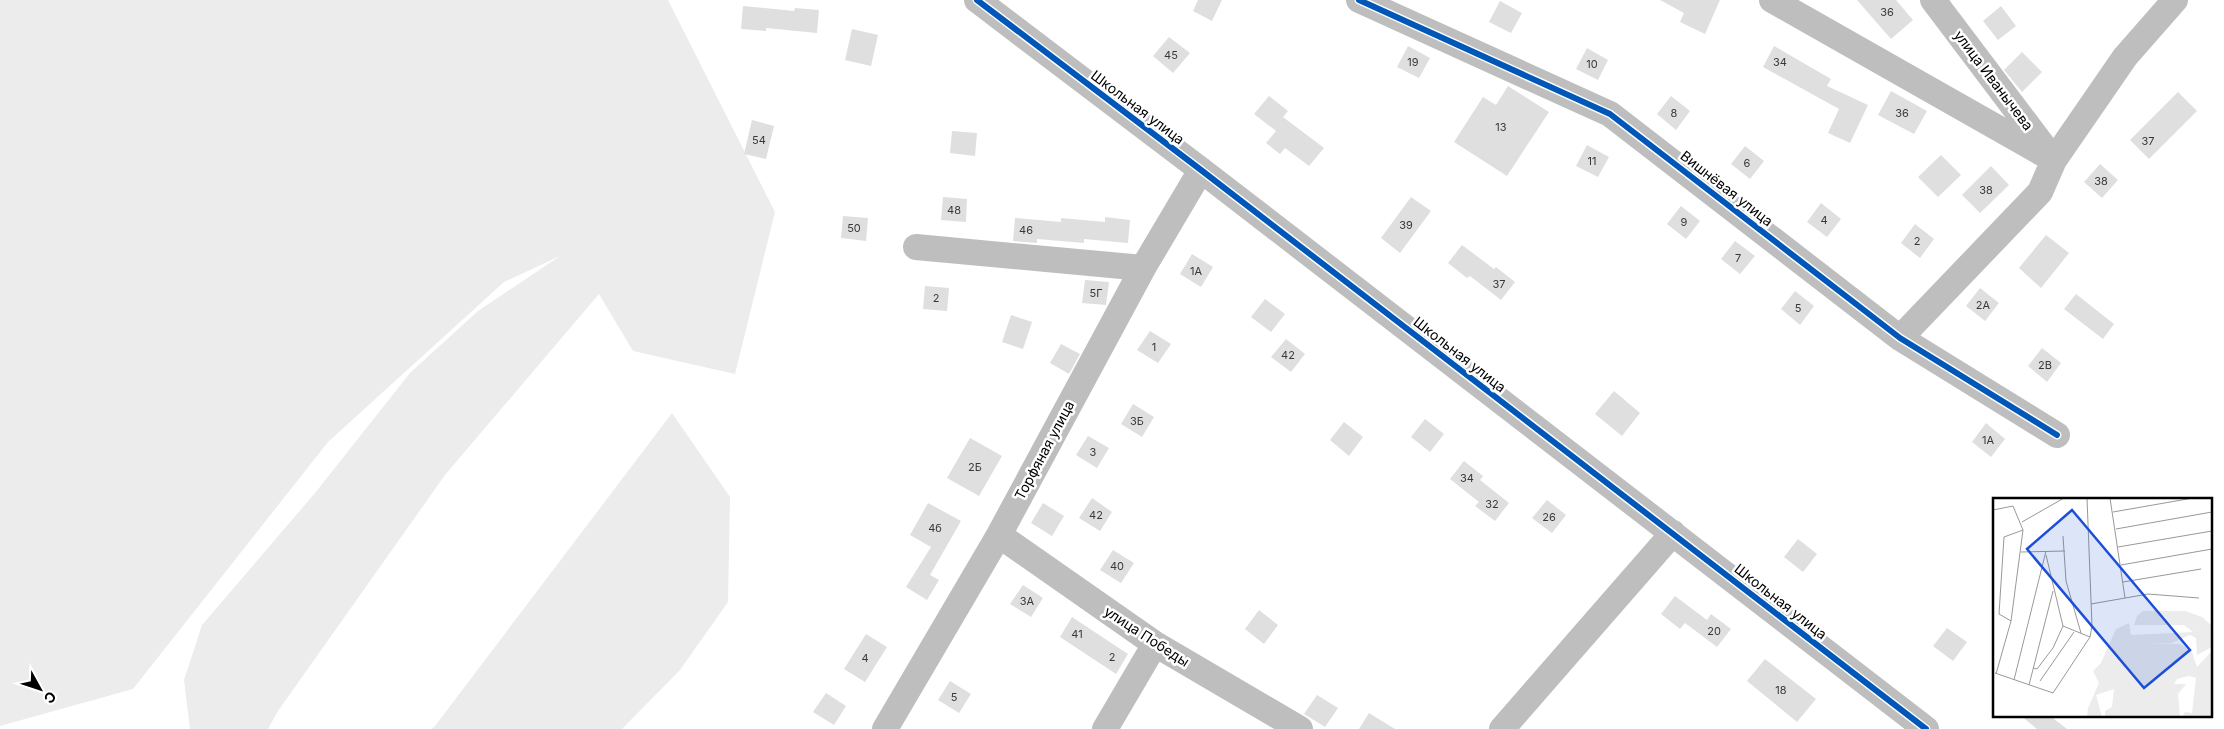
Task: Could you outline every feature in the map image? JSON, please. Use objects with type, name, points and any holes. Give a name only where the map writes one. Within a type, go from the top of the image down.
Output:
[{"type":"street","name":"Школьная улица","points":[[977,0],[1201,170],[1926,729]]},
{"type":"street","name":"Вишнёвая улица","points":[[1359,0],[1610,114],[1900,338],[2057,435]]},
{"type":"street","points":[[1772,0],[2054,160]]},
{"type":"street","name":"улица Иванычева","points":[[1933,0],[2054,160]]},
{"type":"street","points":[[1900,338],[2040,192],[2054,160],[2124,57],[2175,0]]},
{"type":"street","name":"Торфяная улица","points":[[885,729],[998,535],[1143,268],[1201,170]]},
{"type":"street","points":[[916,247],[1143,268]]},
{"type":"street","points":[[1502,729],[1673,534]]},
{"type":"street","name":"улица Победы","points":[[998,535],[1155,644],[1300,729]]},
{"type":"street","points":[[1105,729],[1155,644]]},
{"type":"shaded area","points":[[0,0],[668,0],[775,212],[735,374],[633,351],[599,294],[445,475],[278,711],[268,729],[190,729],[184,680],[202,625],[315,493],[410,373],[478,311],[560,256],[504,282],[328,442],[133,689],[0,726]]},
{"type":"shaded area","points":[[672,413],[730,497],[728,602],[680,670],[622,729],[431,729],[435,726]]},
{"type":"building","points":[[1198,0],[1222,0],[1212,21],[1193,11]]},
{"type":"building","points":[[1660,0],[1720,0],[1705,34],[1680,22],[1684,13]]},
{"type":"building","points":[[1857,0],[1896,0],[1913,20],[1891,39]]},
{"type":"building","points":[[1500,1],[1522,13],[1511,33],[1489,22]]},
{"type":"building","points":[[743,6],[794,11],[795,8],[819,10],[817,33],[766,28],[766,31],[741,29]]},
{"type":"building","points":[[2001,6],[2016,26],[1998,40],[1983,21]]},
{"type":"building","points":[[852,29],[878,35],[871,66],[845,60]]},
{"type":"building","points":[[1169,37],[1190,53],[1173,73],[1153,56]]},
{"type":"building","points":[[1408,46],[1430,58],[1419,78],[1397,67]]},
{"type":"building","points":[[1774,46],[1831,79],[1827,86],[1868,105],[1850,143],[1828,133],[1839,109],[1763,67]]},
{"type":"building","points":[[1587,48],[1608,60],[1598,80],[1576,69]]},
{"type":"building","points":[[2022,52],[2042,72],[2022,92],[2004,70]]},
{"type":"building","points":[[1508,86],[1549,112],[1507,176],[1454,142],[1483,97],[1496,105]]},
{"type":"building","points":[[1891,91],[1927,111],[1914,134],[1878,115]]},
{"type":"building","points":[[2178,92],[2197,111],[2149,159],[2130,140]]},
{"type":"building","points":[[1269,96],[1288,111],[1283,117],[1324,148],[1309,166],[1285,148],[1280,154],[1266,143],[1276,131],[1254,114]]},
{"type":"building","points":[[1671,96],[1690,111],[1676,130],[1657,114]]},
{"type":"building","points":[[752,120],[774,126],[766,159],[744,154]]},
{"type":"building","points":[[952,131],[977,133],[975,156],[950,153]]},
{"type":"building","points":[[1587,145],[1609,157],[1598,177],[1576,166]]},
{"type":"building","points":[[1745,146],[1764,161],[1750,179],[1731,164]]},
{"type":"building","points":[[1941,155],[1961,175],[1938,197],[1918,177]]},
{"type":"building","points":[[2100,164],[2118,180],[2102,198],[2084,182]]},
{"type":"building","points":[[1991,166],[2009,185],[1980,213],[1962,195]]},
{"type":"building","points":[[943,197],[967,199],[966,222],[941,220]]},
{"type":"building","points":[[1411,197],[1431,211],[1400,253],[1381,238]]},
{"type":"building","points":[[1821,203],[1841,219],[1827,237],[1807,222]]},
{"type":"building","points":[[1681,206],[1700,221],[1686,239],[1667,224]]},
{"type":"building","points":[[843,216],[868,218],[866,241],[841,238]]},
{"type":"building","points":[[1105,217],[1130,220],[1128,243],[1084,239],[1084,243],[1037,239],[1037,243],[1013,241],[1015,218],[1061,222],[1061,218],[1105,222]]},
{"type":"building","points":[[1915,224],[1934,239],[1920,258],[1901,243]]},
{"type":"building","points":[[2046,235],[2069,253],[2041,288],[2019,268]]},
{"type":"building","points":[[1735,241],[1755,256],[1740,274],[1721,259]]},
{"type":"building","points":[[1462,245],[1515,282],[1501,300],[1470,276],[1467,278],[1448,263]]},
{"type":"building","points":[[1192,254],[1213,267],[1201,287],[1180,274]]},
{"type":"building","points":[[1085,280],[1109,282],[1106,305],[1082,303]]},
{"type":"building","points":[[925,286],[949,288],[947,311],[923,309]]},
{"type":"building","points":[[1980,288],[1999,303],[1985,321],[1966,306]]},
{"type":"building","points":[[1795,291],[1814,306],[1800,325],[1781,309]]},
{"type":"building","points":[[2076,294],[2114,324],[2103,339],[2064,309]]},
{"type":"building","points":[[1265,299],[1285,314],[1271,332],[1251,317]]},
{"type":"building","points":[[1011,315],[1032,322],[1023,349],[1002,342]]},
{"type":"building","points":[[1150,331],[1171,344],[1158,363],[1137,350]]},
{"type":"building","points":[[1286,339],[1305,354],[1291,372],[1271,357]]},
{"type":"building","points":[[1061,344],[1080,354],[1069,374],[1050,363]]},
{"type":"building","points":[[2042,348],[2061,363],[2047,382],[2028,366]]},
{"type":"building","points":[[1614,391],[1640,413],[1622,436],[1595,414]]},
{"type":"building","points":[[1133,404],[1154,417],[1142,437],[1121,424]]},
{"type":"building","points":[[1425,419],[1444,434],[1430,452],[1411,437]]},
{"type":"building","points":[[1344,422],[1363,437],[1349,456],[1330,440]]},
{"type":"building","points":[[1986,423],[2005,439],[1991,457],[1972,442]]},
{"type":"building","points":[[1088,436],[1109,448],[1097,468],[1076,455]]},
{"type":"building","points":[[970,438],[1002,456],[979,496],[947,478]]},
{"type":"building","points":[[1464,461],[1483,476],[1480,480],[1509,503],[1495,521],[1475,506],[1479,502],[1450,479]]},
{"type":"building","points":[[1092,498],[1112,512],[1100,531],[1079,518]]},
{"type":"building","points":[[1547,500],[1566,515],[1552,533],[1532,518]]},
{"type":"building","points":[[928,503],[961,521],[930,575],[939,580],[927,600],[906,587],[931,547],[910,535]]},
{"type":"building","points":[[1043,503],[1064,516],[1052,536],[1031,523]]},
{"type":"building","points":[[1798,539],[1817,554],[1803,572],[1784,557]]},
{"type":"building","points":[[1113,550],[1134,563],[1121,583],[1100,570]]},
{"type":"building","points":[[1023,585],[1043,598],[1031,617],[1010,604]]},
{"type":"building","points":[[1675,596],[1707,620],[1711,614],[1731,629],[1717,647],[1685,623],[1680,629],[1661,614]]},
{"type":"building","points":[[1259,610],[1278,625],[1264,644],[1245,629]]},
{"type":"building","points":[[1072,617],[1128,654],[1116,674],[1060,637]]},
{"type":"building","points":[[1947,628],[1967,642],[1953,661],[1933,646]]},
{"type":"building","points":[[866,634],[887,647],[865,682],[844,669]]},
{"type":"building","points":[[1765,659],[1816,699],[1797,722],[1747,681]]},
{"type":"building","points":[[950,681],[971,694],[959,713],[938,700]]},
{"type":"building","points":[[826,693],[846,706],[834,725],[813,712]]},
{"type":"building","points":[[1317,695],[1338,708],[1325,727],[1304,714]]},
{"type":"building","points":[[1369,713],[1395,729],[1359,729]]},
{"type":"building","points":[[2021,716],[2050,716],[2067,729],[2037,729]]},
{"type":"cycle path","points":[[977,0],[1201,170],[1926,729]]},
{"type":"cycle path","points":[[1359,0],[1610,114],[1900,338],[2057,435]]}]
